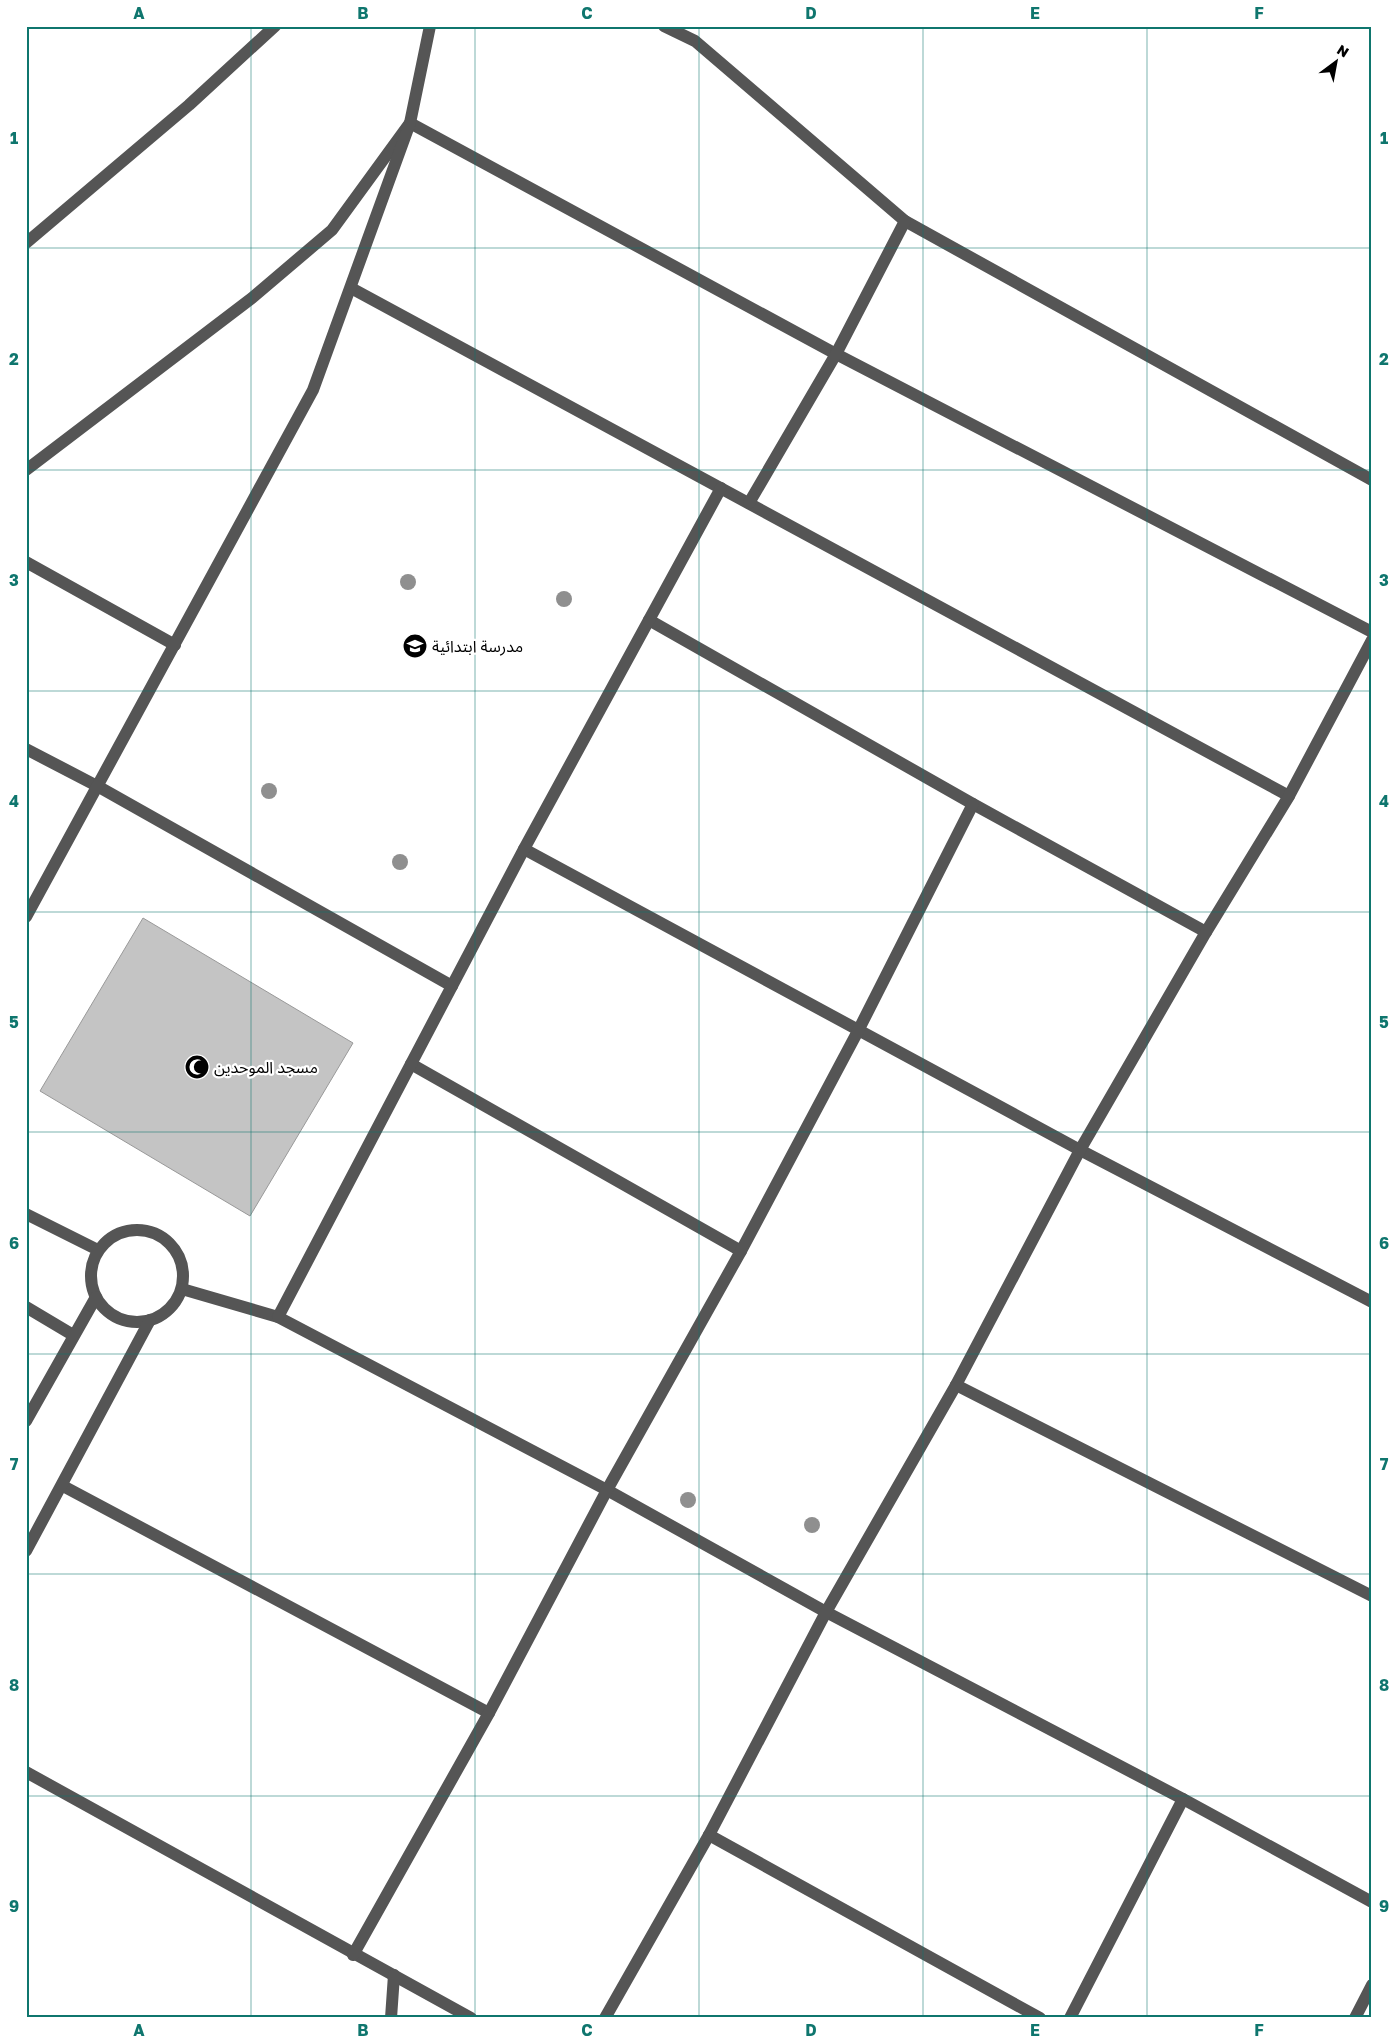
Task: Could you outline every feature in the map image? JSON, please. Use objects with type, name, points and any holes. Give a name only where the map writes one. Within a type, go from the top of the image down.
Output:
[{"type":"street","points":[[26,243],[190,105],[275,26]]},
{"type":"street","points":[[26,917],[99,787],[313,390],[410,123],[430,26]]},
{"type":"street","points":[[664,26],[695,41],[905,221],[1372,480]]},
{"type":"street","points":[[410,123],[836,354],[1372,632]]},
{"type":"street","points":[[26,470],[252,298],[332,230],[410,123]]},
{"type":"street","points":[[749,503],[836,354],[905,221]]},
{"type":"street","points":[[351,288],[1289,796]]},
{"type":"street","points":[[278,1317],[524,849],[721,488]]},
{"type":"street","points":[[26,562],[175,646]]},
{"type":"street","points":[[649,620],[972,804],[1206,932]]},
{"type":"street","points":[[605,2018],[709,1836],[826,1612],[956,1385],[1080,1150],[1206,932],[1289,796],[1372,640]]},
{"type":"street","points":[[26,748],[99,787],[452,986]]},
{"type":"street","points":[[354,1955],[489,1713],[607,1490],[741,1251],[858,1031],[972,804]]},
{"type":"street","points":[[524,849],[1080,1150],[1372,1302]]},
{"type":"street","points":[[411,1064],[741,1251]]},
{"type":"street","points":[[26,1214],[98,1250]]},
{"type":"street","points":[[135,1229],[150,1231],[163,1237],[174,1247],[181,1260],[184,1274],[182,1289],[175,1302],[164,1313],[150,1320],[134,1322],[119,1318],[106,1309],[96,1297],[92,1281],[92,1265],[98,1250],[108,1240],[121,1232],[135,1229]]},
{"type":"street","points":[[182,1289],[278,1317],[607,1490],[826,1612],[1183,1799],[1372,1902]]},
{"type":"street","points":[[26,1421],[96,1297]]},
{"type":"street","points":[[26,1307],[73,1335]]},
{"type":"street","points":[[26,1551],[63,1486],[150,1320]]},
{"type":"street","points":[[956,1385],[1372,1596]]},
{"type":"street","points":[[63,1486],[489,1713]]},
{"type":"street","points":[[26,1772],[471,2018]]},
{"type":"street","points":[[1070,2018],[1183,1799]]},
{"type":"street","points":[[709,1836],[1040,2018]]},
{"type":"street","points":[[391,2018],[394,1975]]},
{"type":"street","points":[[1355,2018],[1372,1985]]},
{"type":"building","name":"مسجد الموحدين","points":[[143,918],[353,1043],[250,1216],[40,1091]]},
{"type":"place","name":"مدرسة ابتدائية","points":[[415,646]]},
{"type":"place","name":"مسجد الموحدين","points":[[197,1067]]}]
